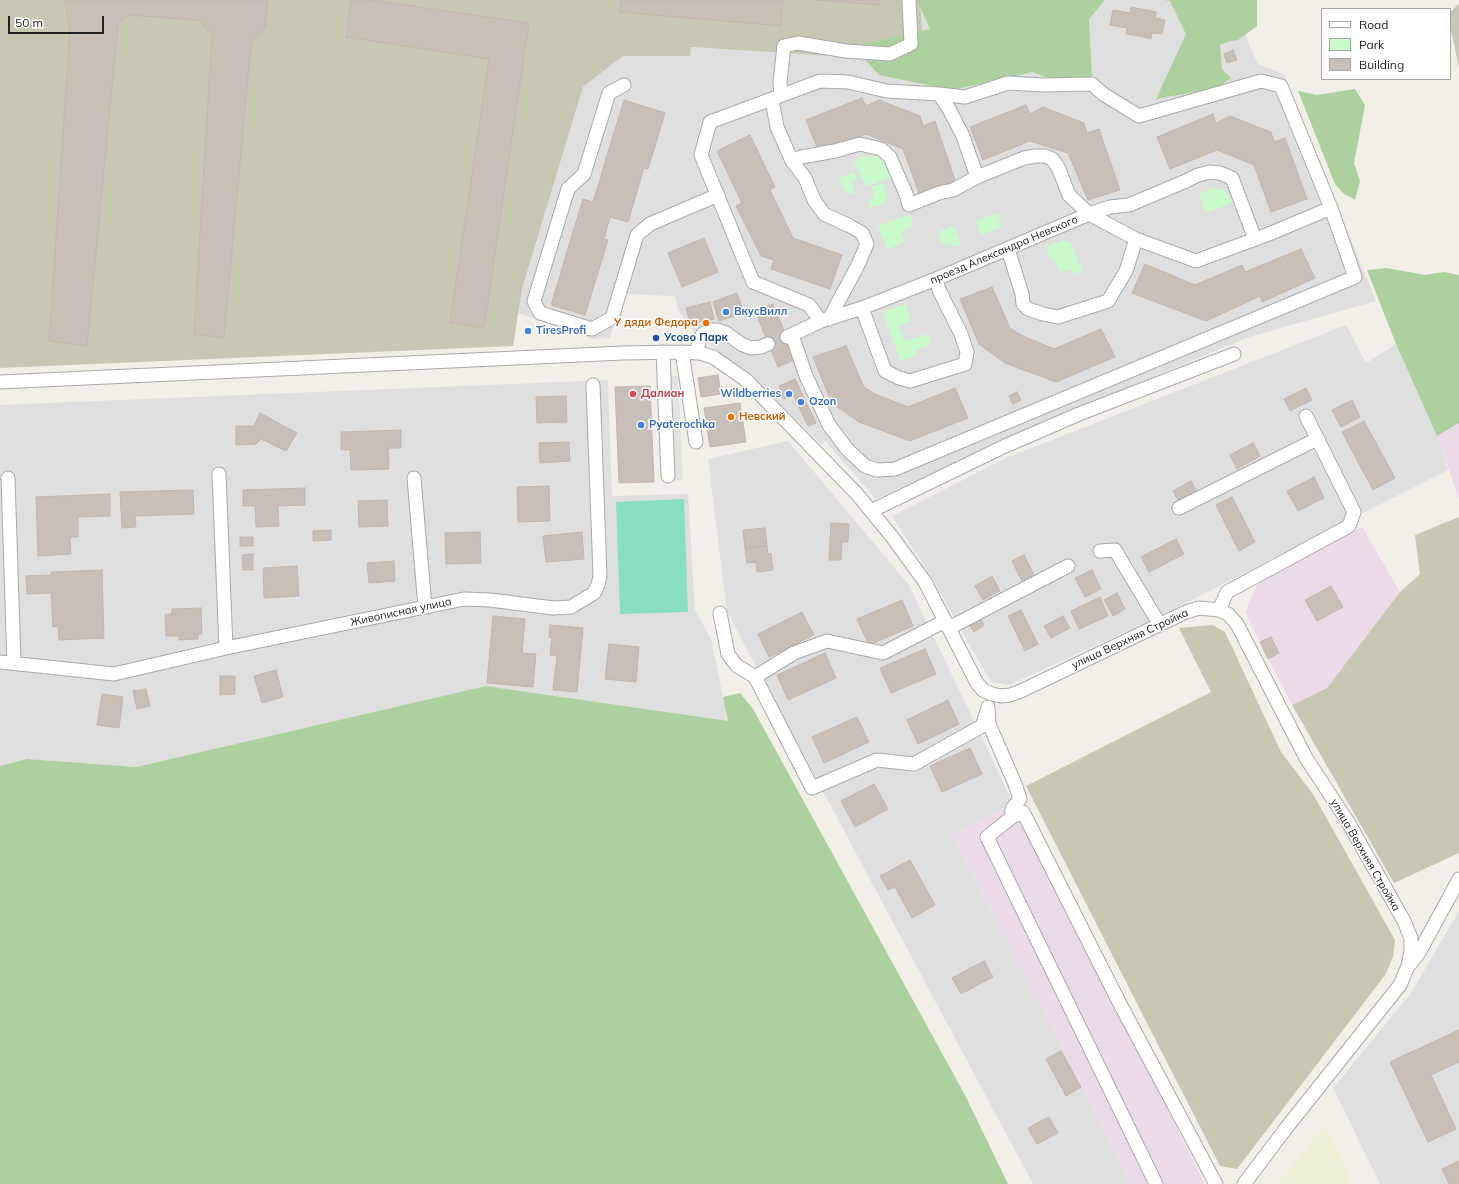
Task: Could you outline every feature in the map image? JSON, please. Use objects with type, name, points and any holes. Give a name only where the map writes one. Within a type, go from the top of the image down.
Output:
[{"type":"street","points":[[909,0],[910,44],[890,54],[846,50],[798,43],[784,46],[777,97],[776,127],[792,161],[805,178],[814,200],[824,214],[862,233],[867,244],[857,267],[825,320],[809,305],[753,282],[702,155],[710,122],[777,97],[820,81],[848,82],[887,91],[965,97],[1008,83],[1044,85],[1092,84],[1102,94],[1139,116],[1261,81],[1281,86],[1330,208]]},
{"type":"street","points":[[624,85],[609,93],[584,174],[568,189],[534,301],[540,313],[592,329],[612,318],[637,235],[650,224],[718,195]]},
{"type":"street","points":[[939,94],[949,109],[963,136],[977,178]]},
{"type":"street","points":[[792,161],[801,157],[835,151],[860,144],[881,149],[890,157],[906,194],[909,205],[939,193],[953,190],[1024,158],[1045,156],[1052,160],[1058,167],[1069,195],[1089,214],[1110,207],[1129,205],[1198,175],[1210,172],[1220,173],[1232,178],[1255,239]]},
{"type":"street","name":"проезд Александра Невского","points":[[1330,208],[1355,277],[895,469],[877,470],[865,466],[847,449],[829,426],[789,336],[825,320],[862,308],[936,279],[1089,214],[1136,239],[1196,261],[1255,239],[1330,208]]},
{"type":"street","points":[[1008,249],[1022,294],[1023,304],[1028,309],[1058,317],[1108,301],[1126,271],[1136,239]]},
{"type":"street","points":[[862,308],[885,371],[898,378],[910,381],[965,364],[967,352],[961,334],[939,290],[936,279]]},
{"type":"street","points":[[696,353],[700,338],[704,332],[710,330],[718,330],[726,333],[741,344],[751,348],[761,347],[768,344]]},
{"type":"street","points":[[663,352],[668,476]]},
{"type":"street","points":[[682,352],[696,442]]},
{"type":"street","points":[[0,382],[623,353],[682,352],[696,353],[713,357],[746,380],[857,494],[893,538],[925,582],[977,683],[983,690],[992,694],[982,726],[914,764],[877,760],[812,788],[756,677],[736,665],[728,654],[720,613]]},
{"type":"street","points":[[871,512],[1005,446],[1079,414],[1234,354]]},
{"type":"street","name":"Живописная улица","points":[[0,662],[114,674],[226,648],[464,599],[490,600],[553,608],[571,608],[594,593],[600,576],[594,385]]},
{"type":"street","points":[[1219,610],[1227,592],[1349,526],[1354,512],[1306,416]]},
{"type":"street","points":[[1179,508],[1317,439]]},
{"type":"street","points":[[219,474],[226,648]]},
{"type":"street","points":[[8,478],[14,663]]},
{"type":"street","points":[[414,478],[425,607]]},
{"type":"street","points":[[1100,551],[1115,550],[1160,625]]},
{"type":"street","points":[[756,677],[794,653],[827,640],[883,653],[1068,566]]},
{"type":"street","name":"улица Верхняя Стройка","points":[[992,694],[1000,696],[1010,695],[1021,691],[1186,612],[1199,608],[1219,610],[1228,614],[1237,624],[1306,758],[1348,822],[1404,921],[1411,938],[1412,951],[1408,966],[1400,985],[1287,1127],[1244,1184]]},
{"type":"street","points":[[988,707],[989,724],[1020,799],[1012,809],[1012,817]]},
{"type":"street","points":[[1156,1184],[987,837],[1012,817],[1024,812],[1120,1002],[1216,1184]]},
{"type":"street","points":[[1408,966],[1420,951],[1459,880]]},
{"type":"shaded area","points":[[0,0],[920,0],[924,62],[691,47],[690,56],[623,56],[583,87],[522,289],[513,346],[0,368]]},
{"type":"shaded area","points":[[920,0],[1229,0],[1258,64],[1284,74],[1376,301],[1249,337],[1054,418],[876,499],[825,441],[822,445],[749,375],[695,333],[678,310],[675,296],[623,294],[610,338],[592,339],[518,313],[522,289],[583,87],[623,56],[689,56],[690,47],[924,62]]},
{"type":"shaded area","points":[[1459,4],[1459,68],[1451,30],[1451,11]]},
{"type":"shaded area","points":[[1346,325],[1366,363],[1396,344],[1437,436],[1448,470],[1156,618],[1009,685],[991,682],[930,575],[892,516],[1006,458]]},
{"type":"shaded area","points":[[668,376],[678,376],[683,480],[673,481]]},
{"type":"shaded area","points":[[608,380],[612,496],[688,494],[695,610],[711,639],[728,722],[486,686],[136,767],[27,759],[0,766],[0,405]]},
{"type":"shaded area","points":[[1459,423],[1459,499],[1437,436]]},
{"type":"shaded area","points":[[788,441],[909,585],[1013,803],[953,835],[1132,1184],[1033,1184],[727,612],[708,459]]},
{"type":"shaded area","points":[[1459,517],[1459,853],[1394,883],[1292,705],[1327,688],[1400,592],[1420,574],[1415,535]]},
{"type":"shaded area","points":[[1362,527],[1400,592],[1327,688],[1292,705],[1245,612],[1261,577]]},
{"type":"shaded area","points":[[1213,625],[1225,632],[1281,752],[1313,794],[1395,940],[1393,957],[1385,975],[1237,1169],[1220,1166],[1026,786],[1211,692],[1179,628]]},
{"type":"shaded area","points":[[1013,803],[1205,1184],[1132,1184],[953,835]]},
{"type":"shaded area","points":[[1459,911],[1459,1184],[1380,1184],[1333,1088],[1411,993]]},
{"type":"shaded area","points":[[1325,1125],[1352,1184],[1278,1184]]},
{"type":"green space","points":[[917,0],[1105,0],[1089,19],[1092,77],[1065,85],[1033,72],[952,90],[879,75],[853,46],[930,29]]},
{"type":"green space","points":[[1164,0],[1257,0],[1257,26],[1238,40],[1220,45],[1222,69],[1231,78],[1217,88],[1156,99],[1186,34],[1170,1]]},
{"type":"green space","points":[[1355,89],[1365,105],[1354,163],[1360,181],[1355,200],[1343,193],[1335,184],[1298,91],[1317,95]]},
{"type":"green space","points":[[878,156],[885,161],[889,167],[891,177],[866,187],[854,161],[862,157]]},
{"type":"green space","points":[[854,172],[857,180],[851,182],[855,194],[845,192],[839,178]]},
{"type":"green space","points":[[883,183],[887,197],[885,203],[871,208],[868,200],[874,197],[872,187]]},
{"type":"green space","points":[[1213,188],[1226,192],[1233,202],[1206,213],[1199,194]]},
{"type":"green space","points":[[997,213],[1002,227],[981,235],[976,221]]},
{"type":"green space","points":[[910,214],[914,226],[901,232],[905,242],[887,249],[878,226]]},
{"type":"green space","points":[[954,226],[961,244],[952,247],[950,243],[942,245],[938,232]]},
{"type":"green space","points":[[1063,240],[1071,243],[1082,271],[1074,274],[1070,269],[1060,273],[1054,259],[1051,260],[1046,247]]},
{"type":"green space","points":[[1386,268],[1425,275],[1444,272],[1459,275],[1459,423],[1437,436],[1396,344],[1367,270]]},
{"type":"green space","points":[[905,304],[911,321],[898,326],[904,341],[928,334],[931,345],[915,351],[917,355],[900,361],[883,312]]},
{"type":"green space","points":[[684,499],[688,612],[620,614],[616,502]]},
{"type":"green space","points":[[486,686],[728,721],[723,697],[740,693],[753,709],[965,1095],[1008,1184],[0,1184],[0,766],[27,759],[136,767]]},
{"type":"building","points":[[65,0],[268,0],[265,28],[251,43],[224,338],[194,334],[212,35],[199,20],[128,15],[118,25],[87,346],[49,341],[70,30]]},
{"type":"building","points":[[351,0],[372,0],[529,23],[484,328],[450,323],[489,59],[346,37]]},
{"type":"building","points":[[621,0],[783,0],[781,26],[620,12]]},
{"type":"building","points":[[817,0],[879,0],[879,5]]},
{"type":"building","points":[[1131,7],[1156,12],[1155,18],[1165,20],[1162,34],[1152,33],[1151,39],[1126,34],[1127,28],[1110,25],[1113,10],[1130,13]]},
{"type":"building","points":[[1233,50],[1237,60],[1227,63],[1224,54]]},
{"type":"building","points":[[862,98],[866,106],[879,100],[920,116],[923,126],[935,121],[956,183],[920,196],[903,149],[866,134],[819,152],[806,120]]},
{"type":"building","points":[[624,100],[665,113],[648,169],[644,168],[628,222],[610,217],[604,239],[608,240],[585,315],[551,305],[583,199],[593,202]]},
{"type":"building","points":[[1026,105],[1030,114],[1043,107],[1084,123],[1087,133],[1099,129],[1120,190],[1088,200],[1068,153],[1030,141],[983,160],[970,127]]},
{"type":"building","points":[[1213,114],[1216,123],[1230,116],[1271,132],[1274,142],[1285,138],[1307,199],[1271,212],[1254,165],[1217,150],[1170,169],[1157,137]]},
{"type":"building","points":[[750,135],[775,187],[770,190],[793,238],[842,255],[830,289],[771,269],[774,260],[761,256],[736,206],[742,203],[717,151]]},
{"type":"building","points":[[704,238],[718,272],[682,287],[668,253]]},
{"type":"building","points":[[1301,249],[1315,278],[1262,302],[1260,296],[1206,321],[1132,293],[1145,264],[1195,285],[1242,265],[1245,272]]},
{"type":"building","points":[[992,287],[1010,328],[1021,335],[1054,349],[1101,329],[1115,357],[1056,382],[1005,363],[979,344],[960,299]]},
{"type":"building","points":[[737,293],[744,313],[719,321],[713,302]]},
{"type":"building","points":[[710,302],[714,319],[690,324],[686,308]]},
{"type":"building","points":[[773,304],[796,359],[778,367],[755,311]]},
{"type":"building","points":[[846,346],[864,387],[875,394],[908,407],[955,388],[968,418],[910,441],[859,422],[832,403],[813,357]]},
{"type":"building","points":[[718,375],[721,394],[701,397],[698,378]]},
{"type":"building","points":[[795,379],[816,423],[808,426],[793,394],[784,399],[779,386]]},
{"type":"building","points":[[650,386],[654,482],[619,483],[615,387]]},
{"type":"building","points":[[1306,388],[1312,400],[1290,411],[1284,399]]},
{"type":"building","points":[[1017,392],[1021,400],[1013,404],[1009,396]]},
{"type":"building","points":[[566,396],[567,422],[537,423],[536,397]]},
{"type":"building","points":[[1352,400],[1360,417],[1341,427],[1332,410]]},
{"type":"building","points":[[740,403],[746,442],[710,447],[704,408]]},
{"type":"building","points":[[260,413],[297,433],[286,451],[261,439],[256,444],[236,445],[236,426],[254,426]]},
{"type":"building","points":[[1364,421],[1395,478],[1373,490],[1342,432]]},
{"type":"building","points":[[401,430],[401,448],[388,448],[389,469],[351,470],[350,450],[341,450],[341,432]]},
{"type":"building","points":[[569,442],[570,461],[540,463],[539,443]]},
{"type":"building","points":[[1253,443],[1260,456],[1237,469],[1230,455]]},
{"type":"building","points":[[1314,477],[1324,498],[1298,511],[1287,491]]},
{"type":"building","points":[[1191,481],[1197,492],[1179,502],[1173,491]]},
{"type":"building","points":[[549,486],[550,521],[518,522],[517,487]]},
{"type":"building","points":[[305,488],[305,505],[278,506],[279,526],[256,527],[255,506],[243,506],[243,490]]},
{"type":"building","points":[[193,490],[194,514],[135,516],[136,527],[122,528],[120,492]]},
{"type":"building","points":[[110,494],[110,516],[78,517],[78,537],[70,537],[71,554],[38,556],[36,497]]},
{"type":"building","points":[[1232,497],[1255,542],[1239,551],[1216,505]]},
{"type":"building","points":[[387,500],[388,526],[359,527],[358,501]]},
{"type":"building","points":[[831,523],[849,524],[848,542],[842,542],[841,560],[829,560]]},
{"type":"building","points":[[765,528],[767,546],[745,548],[743,530]]},
{"type":"building","points":[[331,530],[331,540],[313,541],[313,531]]},
{"type":"building","points":[[480,532],[481,563],[446,564],[445,533]]},
{"type":"building","points":[[582,532],[584,559],[546,562],[543,536]]},
{"type":"building","points":[[240,537],[253,537],[253,546],[240,546]]},
{"type":"building","points":[[1176,539],[1184,554],[1149,572],[1141,557]]},
{"type":"building","points":[[767,546],[768,554],[771,553],[773,570],[757,572],[756,562],[747,563],[745,548]]},
{"type":"building","points":[[253,554],[253,570],[243,570],[242,555]]},
{"type":"building","points":[[1024,555],[1035,577],[1023,583],[1012,561]]},
{"type":"building","points":[[394,561],[395,581],[369,583],[367,563]]},
{"type":"building","points":[[297,566],[299,596],[264,598],[263,568]]},
{"type":"building","points":[[102,570],[104,638],[59,640],[58,626],[53,627],[51,593],[27,594],[26,576],[51,575],[51,572]]},
{"type":"building","points":[[1092,570],[1101,589],[1085,597],[1075,578]]},
{"type":"building","points":[[992,576],[1000,591],[983,600],[975,586]]},
{"type":"building","points":[[1331,586],[1343,607],[1317,621],[1305,600]]},
{"type":"building","points":[[1117,593],[1125,609],[1113,616],[1104,600]]},
{"type":"building","points":[[1100,597],[1108,616],[1079,629],[1071,611]]},
{"type":"building","points":[[902,600],[913,626],[869,645],[857,619]]},
{"type":"building","points":[[201,608],[202,634],[198,634],[198,639],[179,640],[179,636],[166,636],[165,614],[172,614],[172,609]]},
{"type":"building","points":[[1021,610],[1038,644],[1025,651],[1008,616]]},
{"type":"building","points":[[802,612],[814,635],[769,657],[758,634]]},
{"type":"building","points":[[493,616],[525,619],[522,653],[536,654],[533,687],[487,683]]},
{"type":"building","points":[[979,616],[984,625],[974,632],[968,623]]},
{"type":"building","points":[[1063,616],[1070,628],[1051,638],[1044,626]]},
{"type":"building","points":[[550,625],[583,628],[577,692],[553,690],[557,656],[550,655],[552,638],[549,637]]},
{"type":"building","points":[[1271,637],[1279,653],[1268,659],[1260,642]]},
{"type":"building","points":[[609,644],[639,647],[636,682],[605,679]]},
{"type":"building","points":[[925,649],[936,674],[891,693],[880,668]]},
{"type":"building","points":[[825,653],[836,678],[788,700],[777,675]]},
{"type":"building","points":[[276,670],[283,697],[262,703],[254,676]]},
{"type":"building","points":[[220,676],[235,676],[235,694],[220,695]]},
{"type":"building","points":[[146,689],[150,706],[137,709],[133,691]]},
{"type":"building","points":[[102,694],[123,697],[119,728],[97,725]]},
{"type":"building","points":[[948,700],[959,724],[918,744],[907,720]]},
{"type":"building","points":[[857,717],[869,742],[824,763],[812,737]]},
{"type":"building","points":[[970,748],[982,774],[942,792],[930,766]]},
{"type":"building","points":[[874,784],[888,809],[855,827],[841,801]]},
{"type":"building","points":[[910,860],[935,905],[912,918],[895,887],[888,890],[880,876]]},
{"type":"building","points":[[984,961],[993,977],[961,994],[952,978]]},
{"type":"building","points":[[1459,1030],[1459,1062],[1431,1075],[1456,1129],[1428,1142],[1390,1062]]},
{"type":"building","points":[[1061,1051],[1081,1087],[1066,1096],[1046,1059]]},
{"type":"building","points":[[1049,1117],[1058,1133],[1037,1144],[1028,1128]]},
{"type":"building","points":[[1459,1161],[1459,1184],[1449,1184],[1442,1169]]},
{"type":"tunnel","points":[[768,344],[787,337]]},
{"type":"place","name":"ВкусВилл","points":[[726,312]]},
{"type":"place","name":"У дяди Федора","points":[[706,323]]},
{"type":"place","name":"TiresProfi","points":[[528,331]]},
{"type":"place","name":"Усово Парк","points":[[656,338]]},
{"type":"place","name":"Далиан","points":[[633,394]]},
{"type":"place","name":"Wildberries","points":[[789,394]]},
{"type":"place","name":"Ozon","points":[[801,402]]},
{"type":"place","name":"Невский","points":[[731,417]]},
{"type":"place","name":"Pyaterochka","points":[[641,425]]}]
